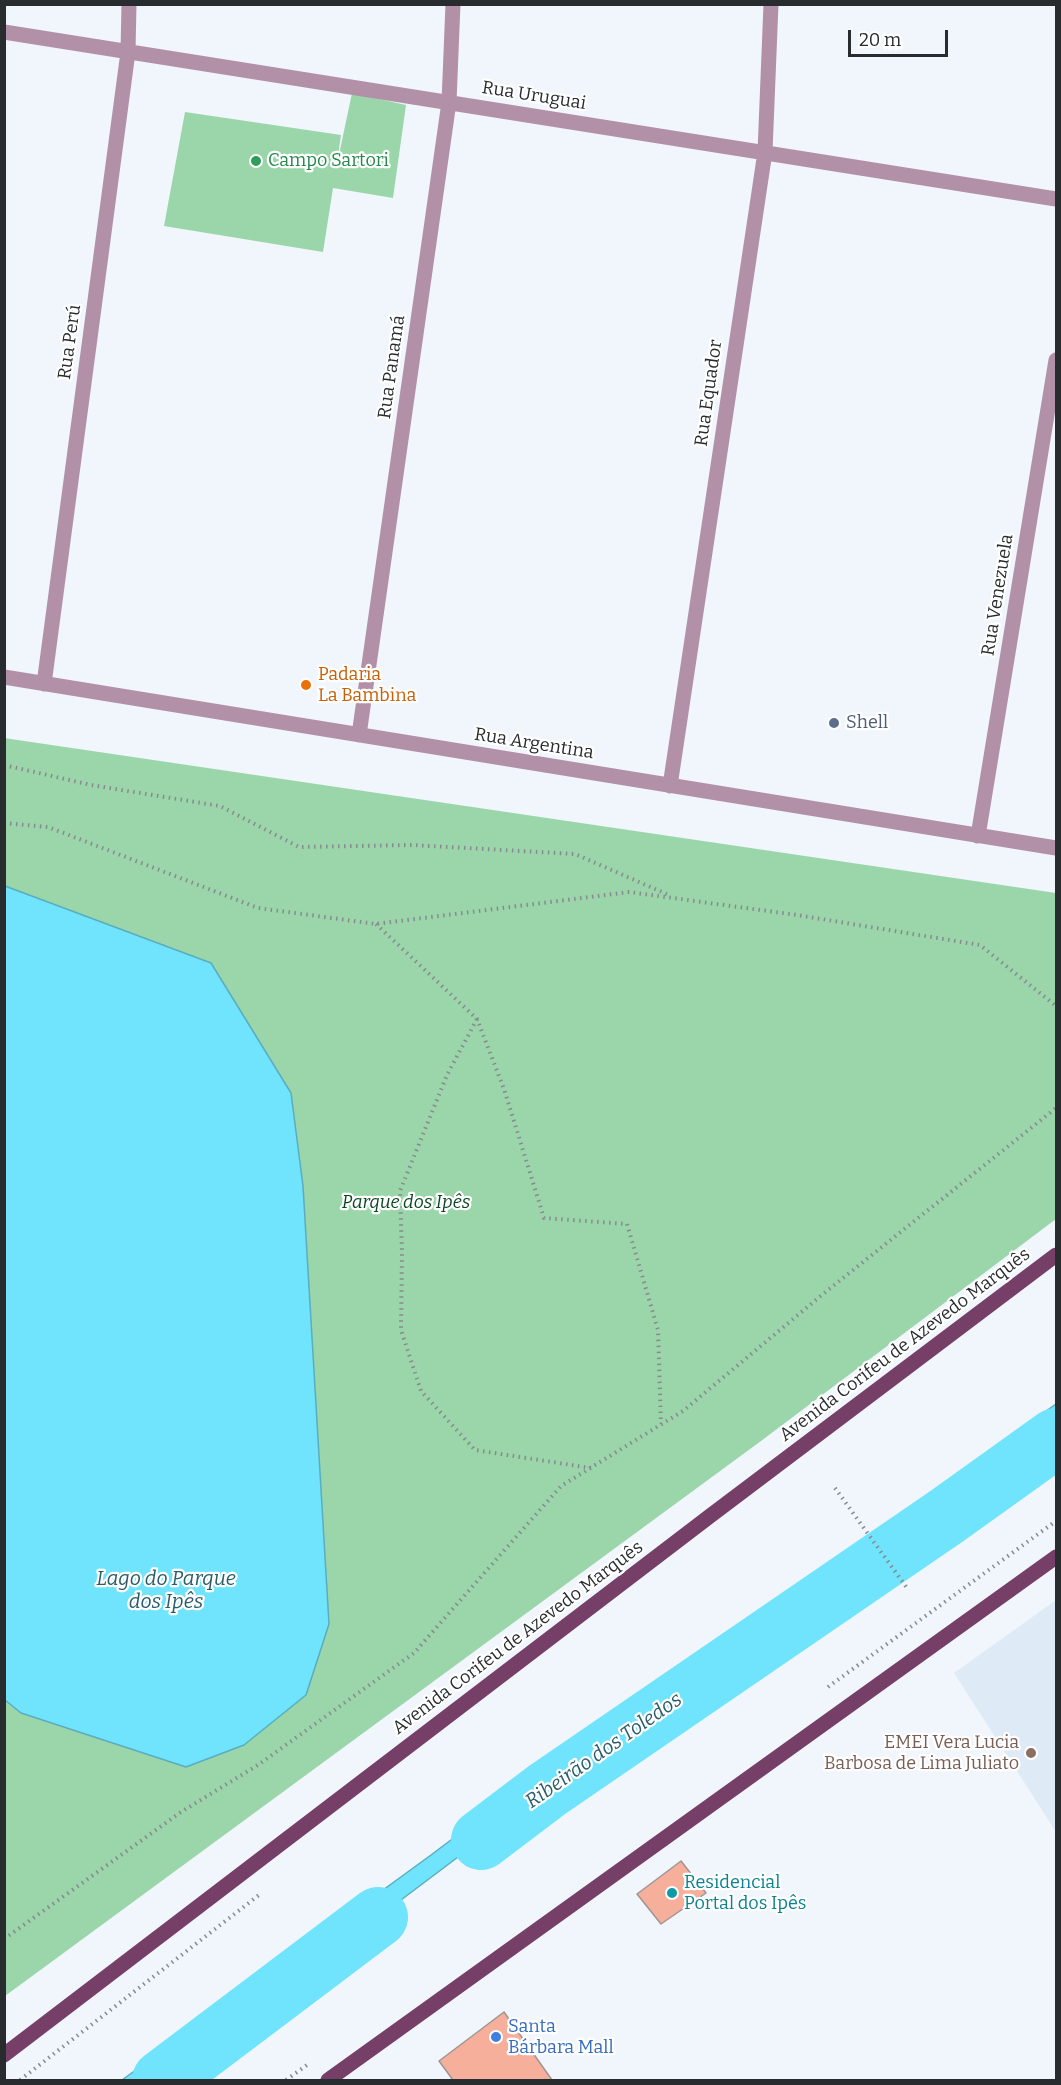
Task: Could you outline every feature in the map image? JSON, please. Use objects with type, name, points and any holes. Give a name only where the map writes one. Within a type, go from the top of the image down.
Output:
[{"type":"main road","name":"Avenida Corifeu de Azevedo Marquês","points":[[4,2055],[691,1530],[1056,1255]]},
{"type":"main road","points":[[328,2080],[1056,1557]]},
{"type":"street","name":"Rua Perú","points":[[44,684],[128,52],[129,4]]},
{"type":"street","name":"Rua Panamá","points":[[360,735],[449,102],[453,4]]},
{"type":"street","name":"Rua Equador","points":[[670,786],[765,152],[771,4]]},
{"type":"street","name":"Rua Uruguai","points":[[4,32],[1056,199]]},
{"type":"street","name":"Rua Venezuela","points":[[978,836],[1056,360]]},
{"type":"street","name":"Rua Argentina","points":[[4,677],[1056,848]]},
{"type":"path","points":[[4,765],[91,785],[220,806],[299,847],[412,845],[575,854],[677,899]]},
{"type":"path","points":[[4,823],[48,827],[258,908],[376,924],[630,892],[797,915],[980,945],[1056,1006]]},
{"type":"path","points":[[376,924],[477,1018],[504,1089],[544,1218],[627,1224],[658,1330],[661,1425]]},
{"type":"path","points":[[477,1018],[447,1075],[399,1191],[402,1253],[401,1330],[421,1391],[475,1450],[591,1468]]},
{"type":"path","points":[[4,1939],[181,1812],[258,1765],[414,1653],[561,1486],[684,1411],[823,1294],[1056,1108]]},
{"type":"path","points":[[835,1488],[907,1588]]},
{"type":"shaded area","name":"EMEI Vera Lucia Barbosa de Lima Juliato","points":[[1056,1600],[1056,1832],[954,1673]]},
{"type":"green space","name":"Campo Sartori","points":[[352,93],[406,105],[393,198],[333,188],[323,252],[164,226],[185,112],[341,135],[336,169]]},
{"type":"green space","name":"Parque dos Ipês","points":[[4,738],[1056,893],[1056,1219],[761,1441],[5,1996]]},
{"type":"water","name":"Lago do Parque dos Ipês","points":[[5,886],[211,963],[291,1093],[303,1186],[329,1624],[306,1695],[244,1745],[186,1767],[21,1713],[5,1700]]},
{"type":"water","points":[[1056,1404],[1056,1438],[947,1516],[547,1790],[162,2080],[122,2080],[431,1855],[639,1698]]},
{"type":"building","name":"Residencial Portal dos Ipês","points":[[681,1861],[706,1893],[661,1924],[637,1894]]},
{"type":"building","name":"Santa Bárbara Mall","points":[[504,2012],[552,2080],[453,2080],[439,2061]]},
{"type":"waterway","name":"Ribeirão dos Toledos","points":[[481,1840],[547,1790],[947,1516],[1056,1438]]},
{"type":"waterway","name":"Ribeirão dos Toledos","points":[[162,2080],[378,1917]]},
{"type":"place","name":"Campo Sartori","points":[[256,161]]},
{"type":"place","name":"Padaria La Bambina","points":[[306,685]]},
{"type":"place","name":"Shell","points":[[834,723]]},
{"type":"place","name":"EMEI Vera Lucia Barbosa de Lima Juliato","points":[[1031,1753]]},
{"type":"place","name":"Residencial Portal dos Ipês","points":[[672,1893]]},
{"type":"place","name":"Santa Bárbara Mall","points":[[496,2037]]}]
